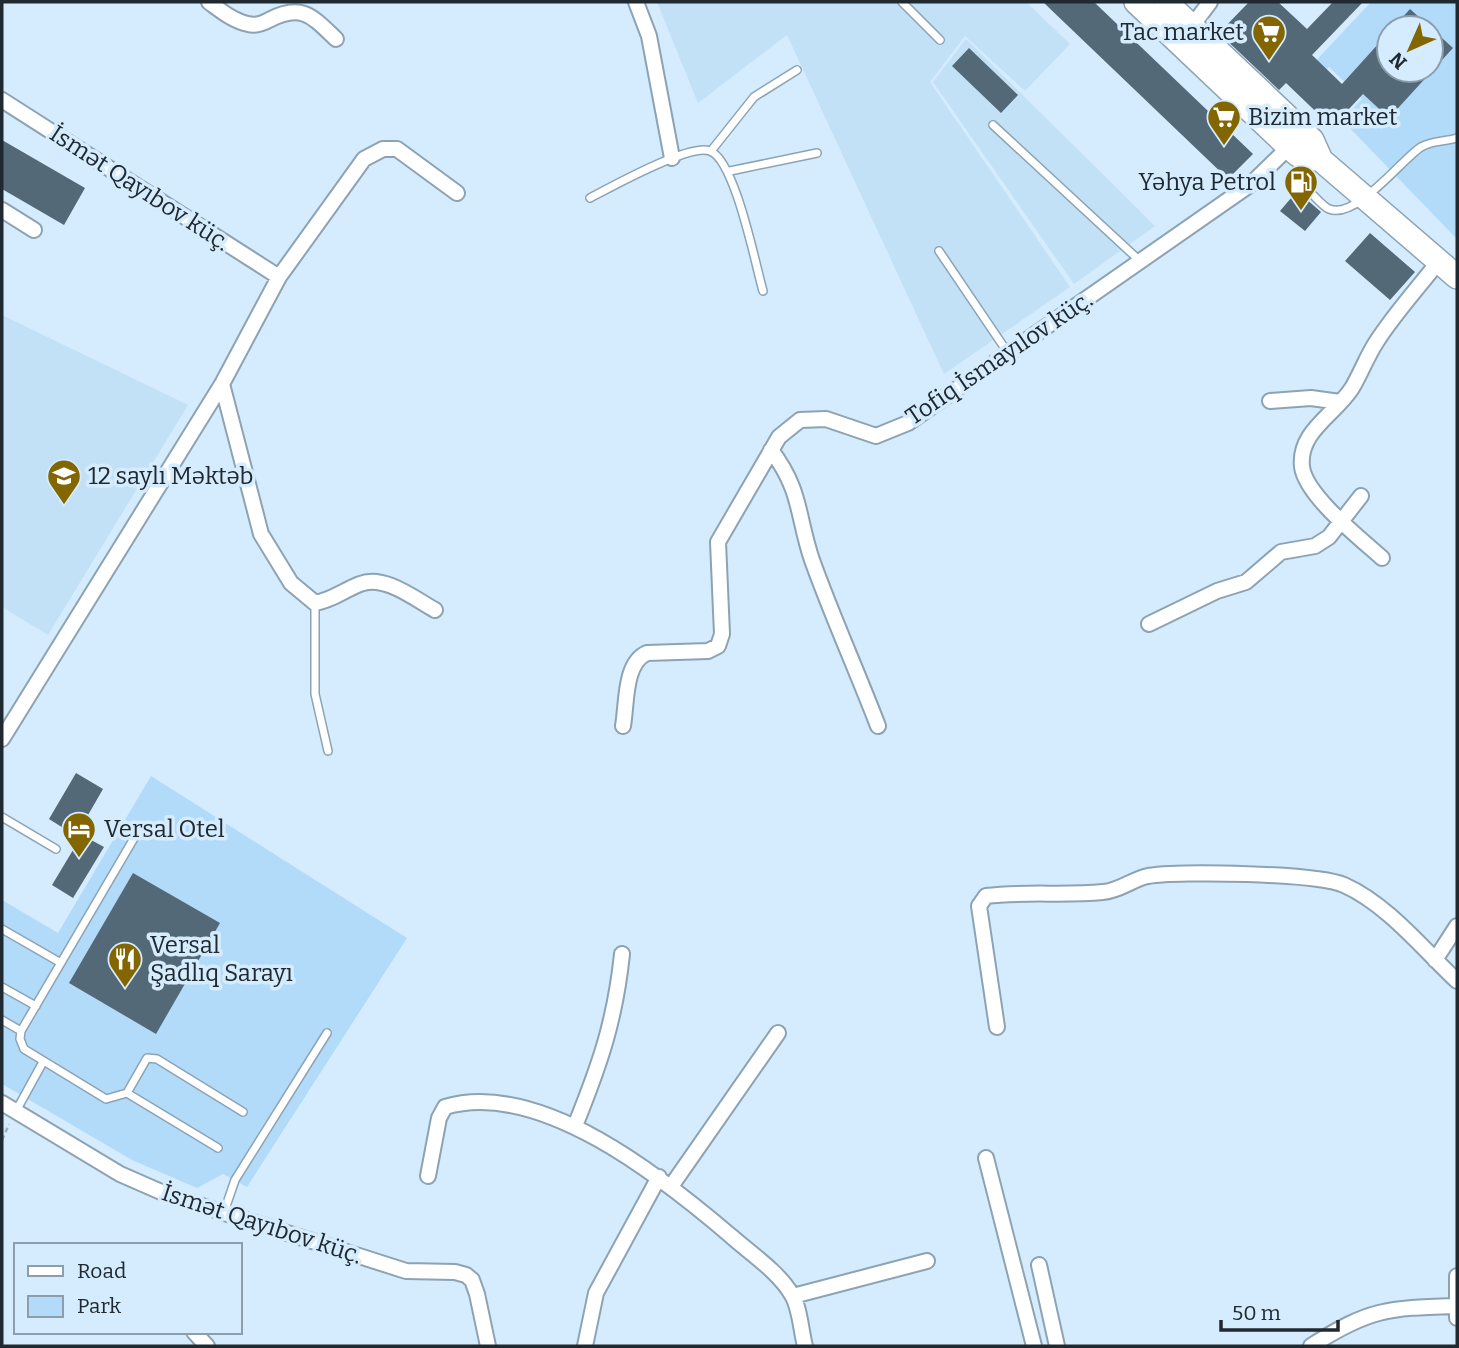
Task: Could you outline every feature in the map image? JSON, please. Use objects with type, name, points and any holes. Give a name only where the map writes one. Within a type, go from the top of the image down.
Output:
[{"type":"main road","points":[[1136,2],[1297,145]]},
{"type":"main road","points":[[1166,2],[1192,26],[1297,145]]},
{"type":"main road","points":[[1297,145],[1312,141],[1321,160],[1457,277]]},
{"type":"street","points":[[209,2],[247,24],[259,25],[281,14],[296,11],[312,16],[336,39]]},
{"type":"street","points":[[636,2],[649,36],[672,158]]},
{"type":"street","points":[[1192,26],[1210,2]]},
{"type":"street","name":"İsmət Qayıbov küç.","points":[[2,100],[279,277]]},
{"type":"street","name":"Tofiq İsmayılov küç.","points":[[623,726],[632,666],[638,657],[647,653],[708,651],[718,646],[723,634],[718,542],[779,437],[800,420],[826,419],[876,436],[908,423],[1251,184],[1297,145]]},
{"type":"street","points":[[2,739],[222,384],[279,277],[364,159],[383,149],[397,149],[457,193]]},
{"type":"street","points":[[2,210],[34,230]]},
{"type":"street","points":[[1382,558],[1342,522],[1312,487],[1302,469],[1303,448],[1313,431],[1350,391],[1377,341],[1438,261]]},
{"type":"street","points":[[222,384],[261,534],[291,583],[315,603],[329,601],[362,582],[387,584],[435,610]]},
{"type":"street","points":[[1269,401],[1311,398],[1340,402]]},
{"type":"street","points":[[771,450],[788,472],[798,498],[811,557],[878,726]]},
{"type":"street","points":[[1149,624],[1217,591],[1246,582],[1281,552],[1315,547],[1342,522],[1361,496]]},
{"type":"street","points":[[997,1027],[979,906],[986,896],[1018,892],[1106,892],[1146,876],[1178,874],[1325,880],[1344,885],[1365,898],[1457,981]]},
{"type":"street","points":[[1435,960],[1457,926]]},
{"type":"street","points":[[575,1126],[601,1061],[613,1017],[622,954]]},
{"type":"street","points":[[585,1346],[597,1293],[665,1181],[778,1033]]},
{"type":"street","name":"İsmət Qayıbov küç.","points":[[2,1103],[120,1174],[168,1195],[406,1271],[466,1275],[472,1280],[477,1294],[488,1346]]},
{"type":"street","points":[[428,1176],[439,1118],[445,1107],[506,1104],[575,1126],[665,1181],[793,1296],[805,1346]]},
{"type":"street","points":[[986,1158],[1034,1346]]},
{"type":"street","points":[[793,1296],[927,1261]]},
{"type":"street","points":[[1039,1265],[1057,1346]]},
{"type":"street","points":[[1311,1346],[1352,1320],[1394,1307],[1456,1312],[1457,1276]]},
{"type":"lane","points":[[902,2],[940,40]]},
{"type":"lane","points":[[711,151],[754,97],[797,70]]},
{"type":"lane","points":[[993,125],[1140,261]]},
{"type":"lane","points":[[1297,145],[1296,177],[1299,184],[1329,209],[1337,210],[1367,198],[1418,149],[1432,141],[1457,138]]},
{"type":"lane","points":[[590,198],[672,158],[701,150],[711,151],[730,171],[763,290]]},
{"type":"lane","points":[[730,171],[817,153]]},
{"type":"lane","points":[[939,251],[1008,353]]},
{"type":"lane","points":[[315,603],[315,694],[328,751]]},
{"type":"lane","points":[[2,817],[56,849]]},
{"type":"lane","points":[[140,828],[36,1006],[20,1039],[24,1049],[106,1099],[127,1093],[147,1058],[157,1059],[243,1112]]},
{"type":"lane","points":[[2,929],[61,963]]},
{"type":"lane","points":[[2,987],[36,1006]]},
{"type":"lane","points":[[2,1020],[22,1031]]},
{"type":"lane","points":[[224,1212],[235,1180],[327,1033]]},
{"type":"lane","points":[[15,1111],[43,1062]]},
{"type":"lane","points":[[127,1093],[218,1148]]},
{"type":"shaded area","points":[[657,2],[1026,2],[1070,44],[1025,91],[965,36],[930,82],[1070,287],[944,374],[787,35],[698,103]]},
{"type":"shaded area","points":[[966,39],[1155,226],[1074,284],[933,82]]},
{"type":"shaded area","name":"12 saylı Məktəb","points":[[2,315],[188,405],[48,635],[2,607]]},
{"type":"green space","points":[[1371,2],[1457,2],[1457,239],[1342,120],[1362,99],[1329,67],[1305,92],[1295,83]]},
{"type":"green space","points":[[151,776],[407,938],[247,1187],[223,1174],[197,1188],[132,1160],[2,1084],[2,900],[58,933]]},
{"type":"building","points":[[1043,2],[1094,2],[1253,154],[1228,179]]},
{"type":"building","points":[[1249,2],[1278,2],[1307,29],[1333,2],[1363,2],[1312,55],[1342,84],[1375,47],[1375,84],[1420,84],[1389,118],[1363,94],[1332,127],[1286,83],[1279,90],[1219,33]]},
{"type":"building","points":[[1445,41],[1453,48],[1445,57]]},
{"type":"building","points":[[969,48],[1018,95],[1001,113],[952,66]]},
{"type":"building","points":[[2,140],[85,188],[64,225],[2,189]]},
{"type":"building","points":[[1297,191],[1321,212],[1305,231],[1280,211]]},
{"type":"building","points":[[1370,233],[1415,272],[1390,300],[1345,261]]},
{"type":"building","points":[[76,773],[103,789],[76,836],[49,819]]},
{"type":"building","points":[[82,835],[104,847],[73,898],[52,885]]},
{"type":"building","points":[[133,873],[220,923],[156,1034],[69,983]]},
{"type":"place","name":"Tac market","points":[[1269,62]]},
{"type":"place","name":"Bizim market","points":[[1224,147]]},
{"type":"place","name":"Yəhya Petrol","points":[[1301,212]]},
{"type":"place","name":"12 saylı Məktəb","points":[[64,506]]},
{"type":"place","name":"Versal Otel","points":[[79,859]]},
{"type":"place","name":"Versal Şadlıq Sarayı","points":[[125,989]]}]
